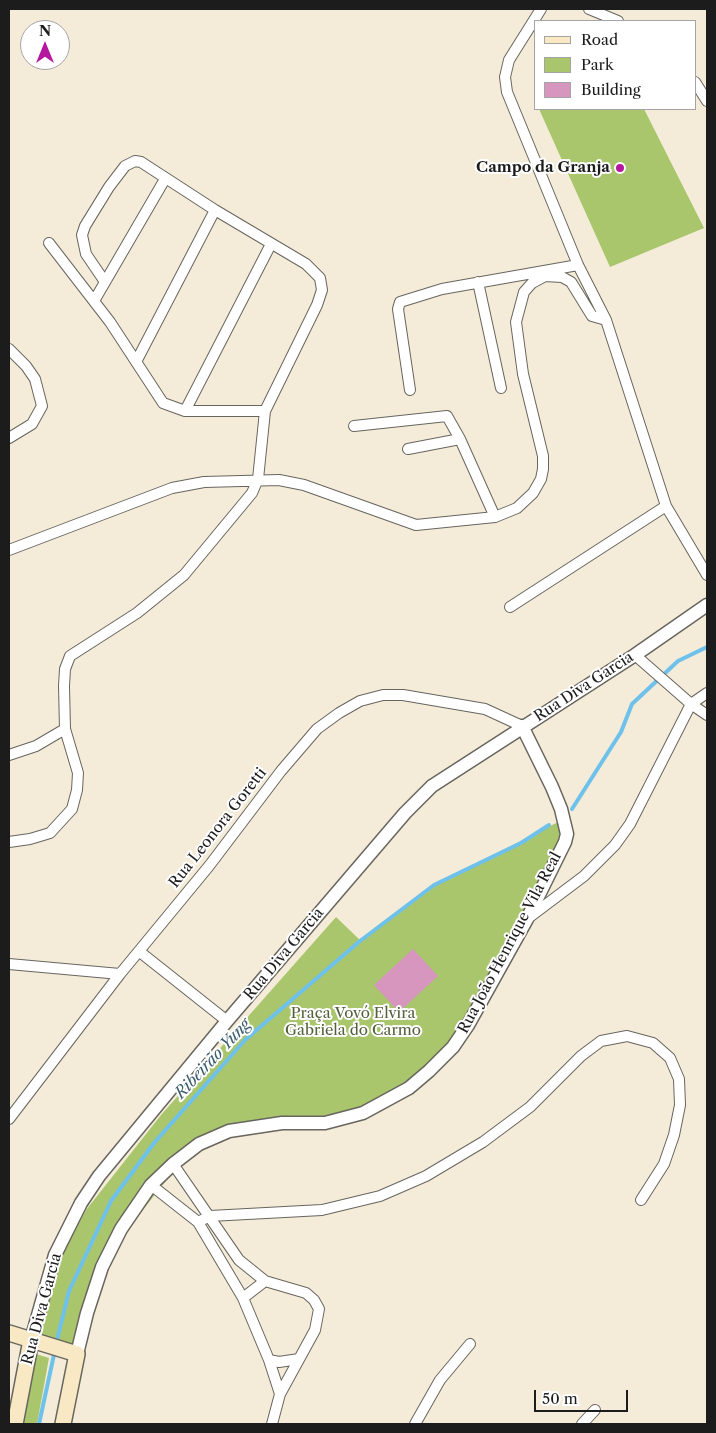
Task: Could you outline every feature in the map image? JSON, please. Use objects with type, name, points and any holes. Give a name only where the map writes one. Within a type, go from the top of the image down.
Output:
[{"type":"main road","points":[[9,1333],[73,1352]]},
{"type":"main road","name":"Rua Diva Garcia","points":[[15,1424],[38,1342]]},
{"type":"main road","name":"Rua João Henrique Vila Real","points":[[63,1424],[73,1352]]},
{"type":"street","points":[[534,20],[541,9]]},
{"type":"street","points":[[589,9],[616,20]]},
{"type":"street","points":[[534,20],[509,60],[505,77],[506,84],[517,117],[578,265],[606,320],[666,506],[707,575]]},
{"type":"street","points":[[696,84],[707,101]]},
{"type":"street","points":[[9,842],[30,839],[50,833],[72,809],[77,790],[78,773],[65,729],[65,669],[70,656],[137,613],[184,575],[245,504],[258,479],[265,411],[322,290],[320,278],[314,270],[214,210],[141,162],[130,162],[109,186],[84,226],[82,235],[86,254],[105,282]]},
{"type":"street","points":[[94,301],[165,179]]},
{"type":"street","points":[[136,362],[214,210]]},
{"type":"street","points":[[49,243],[94,301],[158,398],[168,406],[185,411],[265,411]]},
{"type":"street","points":[[185,411],[270,244]]},
{"type":"street","points":[[410,390],[398,305],[409,298],[478,282],[578,265]]},
{"type":"street","points":[[9,550],[172,488],[204,482],[258,479],[278,480],[304,485],[416,525],[495,517],[517,508],[533,493],[541,479],[543,469],[543,456],[523,374],[516,322],[524,292],[532,283],[545,276],[562,277],[571,282],[592,316],[606,320]]},
{"type":"street","points":[[478,282],[501,388]]},
{"type":"street","points":[[9,349],[26,366],[35,379],[42,406],[32,424],[9,438]]},
{"type":"street","points":[[354,426],[396,423],[442,415],[450,419],[495,517]]},
{"type":"street","points":[[408,449],[460,439]]},
{"type":"street","points":[[510,607],[666,506]]},
{"type":"street","name":"Rua Diva Garcia","points":[[38,1342],[55,1255],[81,1203],[115,1155],[372,850],[432,786],[522,726],[635,655],[707,605]]},
{"type":"street","points":[[635,655],[691,704],[707,715]]},
{"type":"street","points":[[526,919],[584,876],[615,845],[630,824],[691,704],[707,693]]},
{"type":"street","name":"Rua Leonora Goretti","points":[[9,1119],[120,974],[140,952],[209,866],[281,771],[317,729],[360,701],[382,695],[403,695],[485,709],[522,726]]},
{"type":"street","name":"Rua João Henrique Vila Real","points":[[73,1352],[102,1267],[121,1229],[152,1185],[173,1164],[199,1144],[229,1131],[282,1123],[324,1123],[341,1120],[378,1107],[409,1088],[429,1072],[453,1048],[468,1025],[526,919],[565,842],[566,826],[555,794],[538,755],[522,726]]},
{"type":"street","points":[[9,755],[36,746],[65,729]]},
{"type":"street","points":[[140,952],[227,1021]]},
{"type":"street","points":[[9,964],[120,974]]},
{"type":"street","points":[[198,1222],[210,1216],[322,1210],[380,1196],[426,1176],[483,1142],[530,1107],[581,1056],[601,1041],[627,1036],[653,1043],[670,1058],[679,1079],[680,1105],[674,1135],[664,1164],[641,1200]]},
{"type":"street","points":[[173,1164],[239,1260],[265,1280],[306,1293],[319,1308],[315,1330],[280,1394],[272,1424]]},
{"type":"street","points":[[152,1185],[198,1222],[243,1298],[269,1360],[280,1394]]},
{"type":"street","points":[[243,1298],[265,1280]]},
{"type":"street","points":[[415,1424],[440,1380],[470,1344]]},
{"type":"street","points":[[269,1360],[279,1362],[299,1359]]},
{"type":"street","points":[[582,1424],[595,1410]]},
{"type":"green space","name":"Campo da Granja","points":[[539,110],[645,110],[704,228],[610,267]]},
{"type":"green space","name":"Praça Vovó Elvira Gabriela do Carmo","points":[[562,820],[556,851],[465,1024],[432,1066],[376,1105],[322,1118],[266,1120],[199,1148],[169,1177],[127,1230],[91,1307],[77,1345],[40,1337],[52,1286],[63,1254],[86,1210],[161,1115],[336,917],[361,941],[434,885]]},
{"type":"green space","points":[[33,1353],[49,1358],[37,1424],[19,1424]]},
{"type":"building","points":[[413,949],[438,976],[399,1012],[374,985]]},
{"type":"waterway","name":"Ribeirão Yung","points":[[572,809],[621,732],[632,704],[678,661],[707,647]]},
{"type":"waterway","name":"Ribeirão Yung","points":[[56,1344],[69,1291],[111,1201],[154,1143],[245,1040],[360,941],[434,885],[521,843],[549,825]]},
{"type":"waterway","name":"Ribeirão Yung","points":[[39,1424],[55,1350]]},
{"type":"place","name":"Campo da Granja","points":[[620,168]]}]
